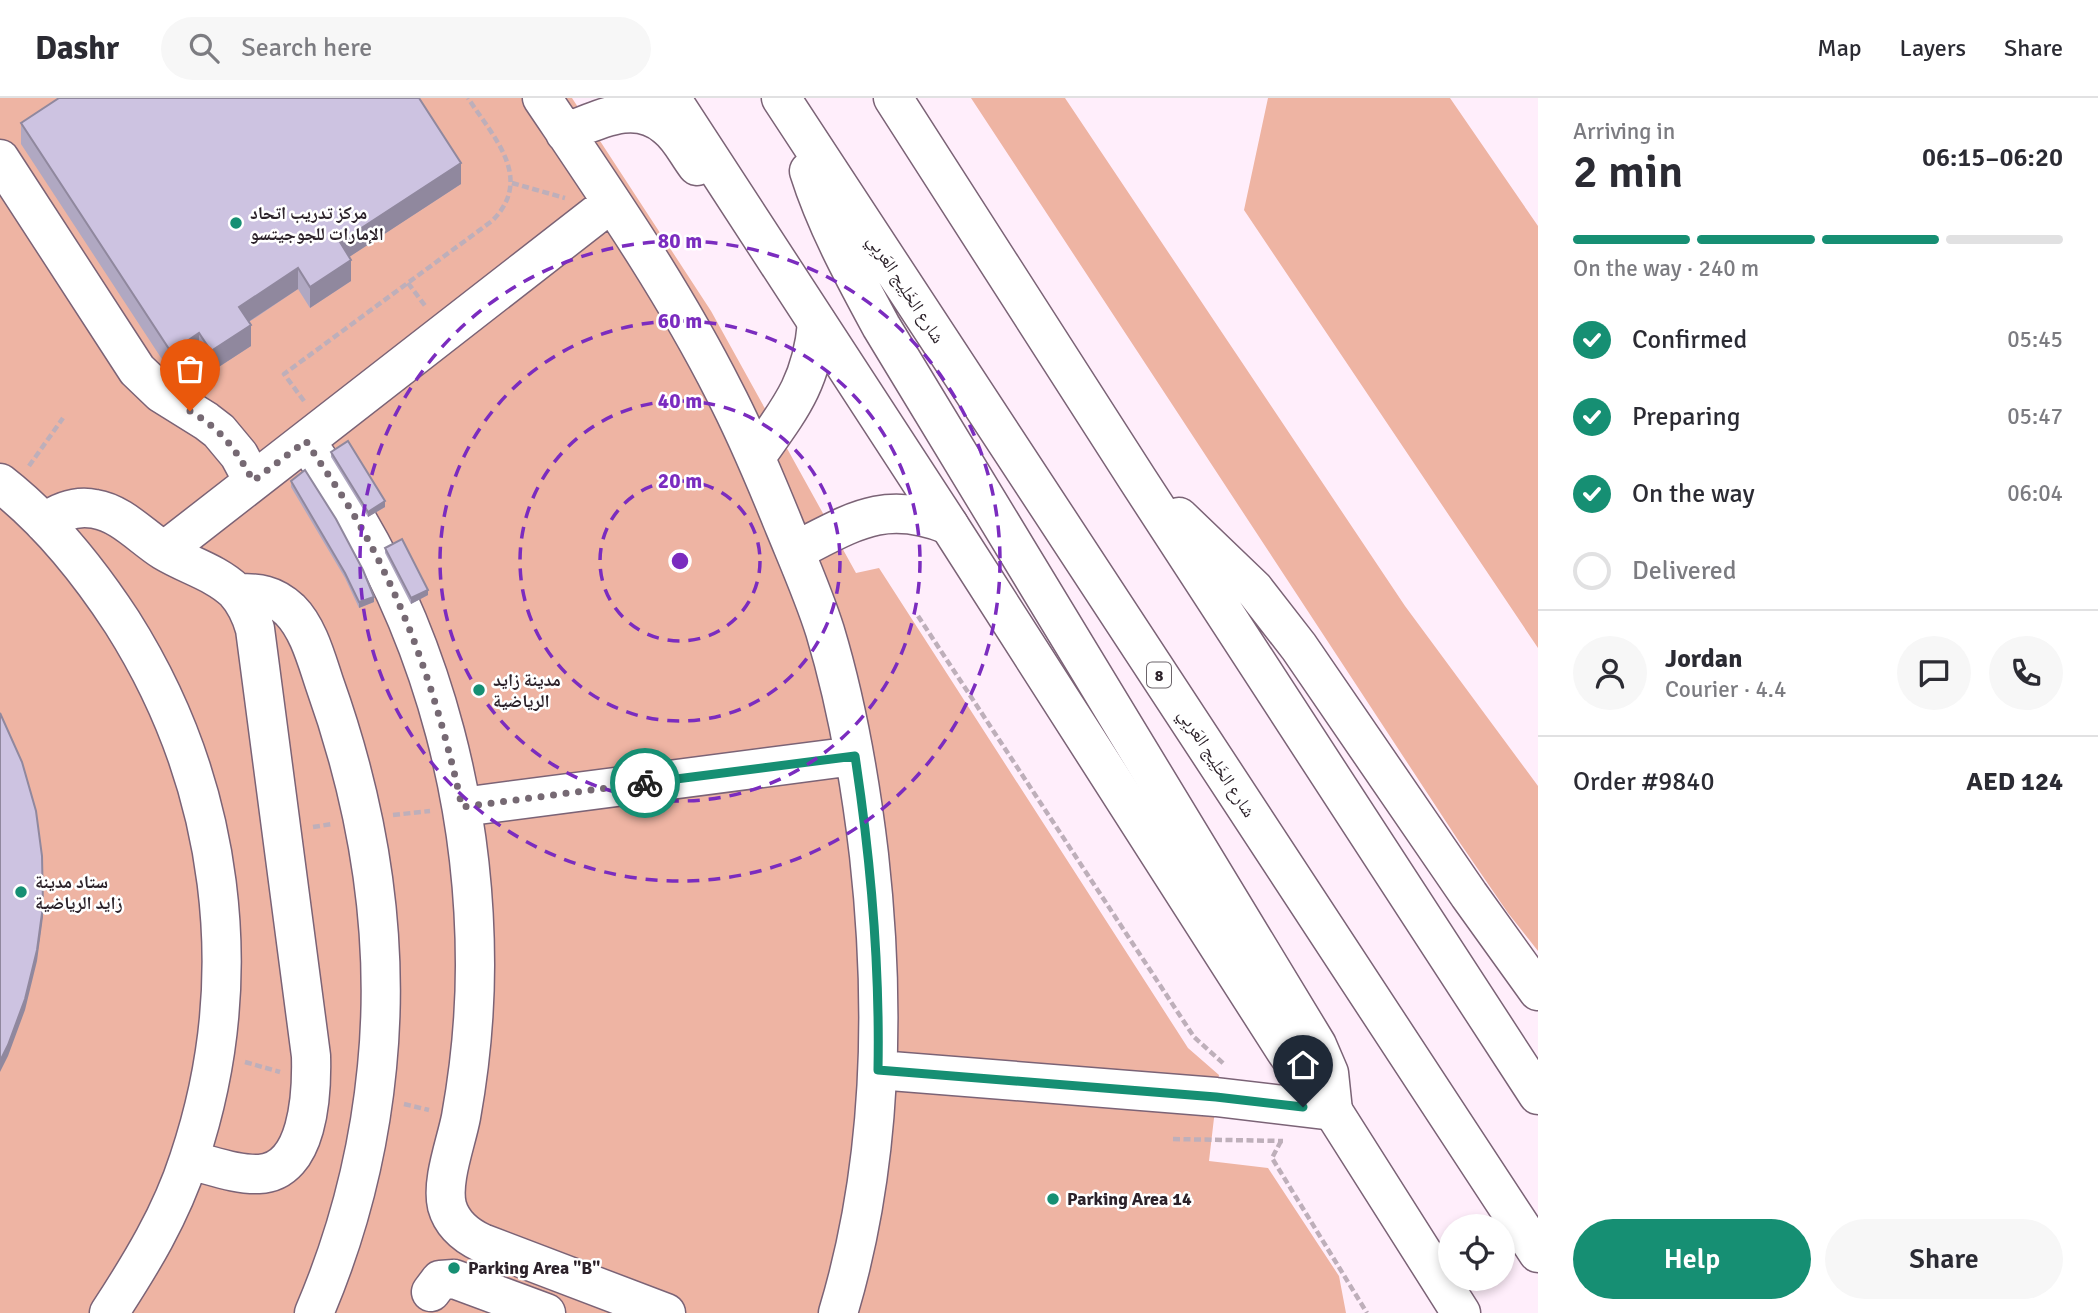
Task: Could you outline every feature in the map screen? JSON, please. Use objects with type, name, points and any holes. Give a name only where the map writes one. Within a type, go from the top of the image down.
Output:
[{"type":"main road","points":[[542,98],[565,133],[602,210],[644,252],[696,337],[757,457],[824,630],[841,692],[865,818],[877,944],[878,1070],[874,1134],[867,1185],[852,1261],[838,1313]]},
{"type":"main road","points":[[671,98],[1306,1080],[1318,1109],[1461,1313]]},
{"type":"main road","points":[[892,98],[1538,1095]]},
{"type":"main road","points":[[786,107],[816,192],[847,262],[881,326],[1317,1045],[1328,1073],[1318,1109]]},
{"type":"main road","name":"شارع الخَلِيج العَربِي","points":[[786,107],[1538,1253]]},
{"type":"main road","points":[[565,133],[623,112],[646,114],[667,126],[708,179],[748,216]]},
{"type":"main road","points":[[0,159],[137,370],[161,393],[219,430],[239,455],[253,481]]},
{"type":"main road","points":[[164,551],[602,210]]},
{"type":"main road","points":[[757,457],[803,386],[813,355],[817,323]]},
{"type":"main road","points":[[315,434],[409,626],[442,720],[462,807],[475,932],[475,994],[466,1081],[446,1192],[447,1206],[460,1229],[482,1243],[666,1313]]},
{"type":"main road","points":[[1138,480],[1254,589],[1299,647],[1538,991]]},
{"type":"main road","points":[[6,488],[44,523],[82,565],[103,592],[152,671],[190,764],[207,822],[221,924],[220,1009],[215,1055],[200,1122],[189,1160],[157,1236],[109,1313]]},
{"type":"main road","points":[[44,523],[63,511],[86,508],[97,509],[118,518],[164,551],[216,577],[237,593],[251,616],[255,629],[312,1080],[304,1126],[296,1148],[291,1157],[276,1170],[247,1174],[189,1160]]},
{"type":"main road","points":[[795,551],[872,515],[911,514],[949,525]]},
{"type":"main road","points":[[237,593],[270,596],[289,608],[302,626],[338,721],[352,770],[372,868],[378,918],[381,1018],[370,1118],[346,1219],[314,1313]]},
{"type":"main road","points":[[462,807],[855,756]]},
{"type":"main road","points":[[878,1070],[1318,1109]]},
{"type":"main road","points":[[431,1292],[440,1280],[454,1279],[546,1313]]},
{"type":"path","points":[[315,434],[284,374],[503,211],[512,183],[510,168],[505,155],[468,98]]},
{"type":"path","points":[[512,183],[602,210]]},
{"type":"path","points":[[6,488],[63,418]]},
{"type":"path","points":[[918,615],[1194,1037],[1215,1057],[1239,1074],[1241,1101]]},
{"type":"path","points":[[1173,1139],[1295,1141],[1318,1109]]},
{"type":"path","points":[[1281,1141],[1272,1158],[1367,1313]]},
{"type":"shaded area","name":"مدينة زايد الرياضية","points":[[0,98],[572,98],[711,311],[856,573],[879,568],[1188,1048],[1219,1075],[1209,1161],[1268,1168],[1339,1276],[1346,1313],[0,1313]]},
{"type":"shaded area","points":[[971,98],[1065,98],[1405,606],[1538,786],[1538,951],[1460,843]]},
{"type":"shaded area","points":[[1268,98],[1450,98],[1538,226],[1538,648],[1244,210]]},
{"type":"building","name":"مركز تدريب اتحاد الإمارات للجوجيتسو","points":[[59,98],[419,98],[461,163],[340,242],[351,260],[310,287],[298,268],[239,307],[251,325],[211,351],[199,333],[171,352],[21,123]]},
{"type":"building","points":[[348,441],[385,501],[368,512],[331,452]]},
{"type":"building","points":[[305,470],[336,519],[374,597],[359,602],[291,481]]},
{"type":"building","points":[[402,539],[428,590],[411,598],[385,548]]},
{"type":"building","name":"ستاد مدينة زايد الرياضية","points":[[0,713],[22,762],[36,811],[42,856],[43,906],[37,950],[25,999],[0,1061]]},
{"type":"way so far","points":[[190,411],[219,430],[230,442],[253,481],[306,441],[355,516],[396,595],[429,678],[442,720],[462,807],[645,783]]},
{"type":"place","name":"مركز تدريب اتحاد الإمارات للجوجيتسو","points":[[236,223]]},
{"type":"place","name":"مدينة زايد الرياضية","points":[[479,690]]},
{"type":"place","name":"ستاد مدينة زايد الرياضية","points":[[21,892]]},
{"type":"place","name":"Parking Area 14","points":[[1053,1199]]},
{"type":"place","name":"Parking Area \"B\"","points":[[454,1268]]},
{"type":"route","points":[[645,783],[855,756],[865,818],[877,944],[878,1070],[1216,1097],[1303,1107]]}]
